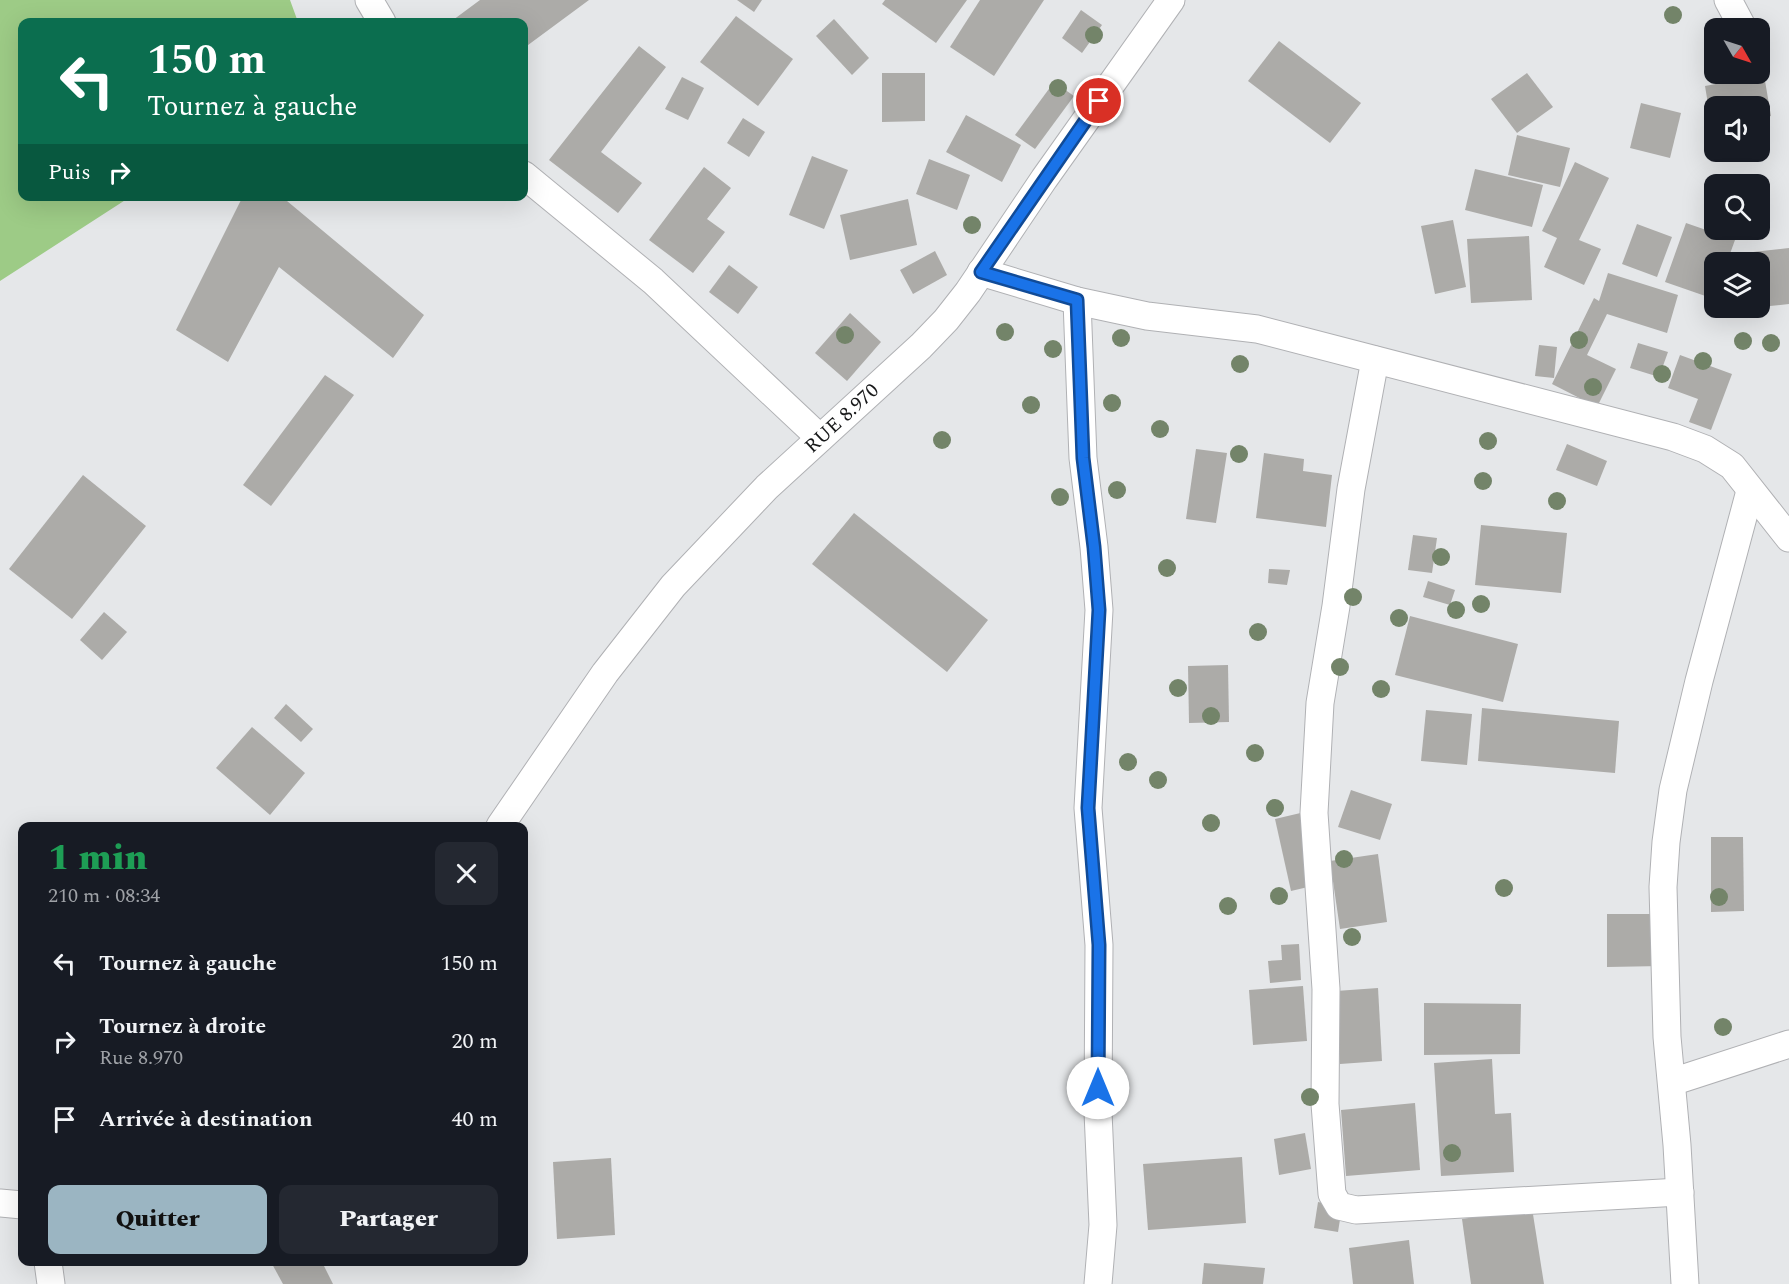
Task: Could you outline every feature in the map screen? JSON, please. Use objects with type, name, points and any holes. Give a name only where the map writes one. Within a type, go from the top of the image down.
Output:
[{"type":"street","points":[[369,0],[380,18]]},
{"type":"street","name":"RUE 8.970","points":[[503,822],[605,673],[673,586],[767,487],[921,346],[946,320],[1171,0]]},
{"type":"street","points":[[1728,0],[1738,18]]},
{"type":"street","points":[[528,178],[653,281],[820,438]]},
{"type":"street","points":[[981,272],[1077,300],[1147,316],[1257,329],[1673,437],[1705,449],[1732,466],[1789,538]]},
{"type":"street","points":[[1077,300],[1083,458],[1099,610],[1088,808],[1099,945],[1098,1112],[1104,1225],[1098,1284]]},
{"type":"street","points":[[1376,360],[1352,489],[1320,703],[1315,791],[1314,813],[1326,989],[1325,1104],[1332,1194],[1339,1206],[1356,1210],[1680,1192]]},
{"type":"street","points":[[1685,1284],[1667,1036],[1663,886],[1673,790],[1702,669],[1750,491]]},
{"type":"street","points":[[1672,1082],[1789,1044]]},
{"type":"street","points":[[0,1203],[18,1205]]},
{"type":"street","points":[[49,1266],[51,1284]]},
{"type":"green space","points":[[0,0],[290,0],[297,18],[18,18],[18,201],[124,201],[0,281]]},
{"type":"building","points":[[480,0],[589,0],[528,45],[528,18],[456,18]]},
{"type":"building","points":[[737,0],[762,0],[754,12]]},
{"type":"building","points":[[885,0],[967,0],[936,43],[882,4]]},
{"type":"building","points":[[980,0],[1044,0],[994,76],[950,47]]},
{"type":"building","points":[[1081,10],[1102,25],[1082,53],[1062,38]]},
{"type":"building","points":[[736,16],[793,59],[758,106],[700,62]]},
{"type":"building","points":[[834,19],[869,58],[852,75],[816,36]]},
{"type":"building","points":[[1279,41],[1361,103],[1330,143],[1248,81]]},
{"type":"building","points":[[639,46],[666,67],[601,152],[642,183],[618,213],[549,160]]},
{"type":"building","points":[[882,73],[925,73],[925,121],[882,122]]},
{"type":"building","points":[[1527,73],[1553,107],[1517,133],[1491,99]]},
{"type":"building","points":[[682,77],[704,88],[688,120],[665,109]]},
{"type":"building","points":[[1054,82],[1074,96],[1035,149],[1015,135]]},
{"type":"building","points":[[1766,84],[1768,96],[1707,96],[1705,86]]},
{"type":"building","points":[[1641,103],[1681,113],[1670,158],[1630,148]]},
{"type":"building","points":[[966,115],[1021,145],[1002,182],[946,152]]},
{"type":"building","points":[[743,118],[765,132],[749,157],[727,143]]},
{"type":"building","points":[[1517,135],[1570,148],[1560,187],[1508,175]]},
{"type":"building","points":[[812,156],[848,170],[824,229],[789,215]]},
{"type":"building","points":[[929,159],[970,175],[957,210],[916,194]]},
{"type":"building","points":[[1575,162],[1609,178],[1579,240],[1601,249],[1584,285],[1544,267],[1557,238],[1542,231]]},
{"type":"building","points":[[704,167],[731,188],[707,219],[725,232],[693,273],[649,240]]},
{"type":"building","points":[[1475,169],[1543,185],[1532,227],[1465,210]]},
{"type":"building","points":[[908,199],[917,245],[850,260],[840,215]]},
{"type":"building","points":[[240,201],[287,201],[424,315],[393,358],[279,267],[228,362],[176,330]]},
{"type":"building","points":[[1453,220],[1466,287],[1435,294],[1421,226]]},
{"type":"building","points":[[1686,223],[1704,229],[1704,240],[1735,240],[1731,252],[1704,252],[1704,296],[1665,282]]},
{"type":"building","points":[[1637,224],[1672,237],[1657,277],[1622,264]]},
{"type":"building","points":[[1529,236],[1532,300],[1471,303],[1467,239]]},
{"type":"building","points":[[1789,248],[1789,304],[1770,306],[1770,252],[1753,252]]},
{"type":"building","points":[[935,251],[947,275],[913,294],[900,270]]},
{"type":"building","points":[[729,265],[758,287],[738,314],[709,292]]},
{"type":"building","points":[[1608,273],[1678,295],[1667,333],[1607,314],[1587,355],[1616,369],[1597,407],[1552,384],[1594,298],[1599,301]]},
{"type":"building","points":[[850,313],[881,342],[847,381],[815,353]]},
{"type":"building","points":[[1638,343],[1668,352],[1659,377],[1630,368]]},
{"type":"building","points":[[1539,345],[1557,347],[1554,378],[1535,376]]},
{"type":"building","points":[[1680,355],[1732,374],[1711,430],[1689,422],[1698,399],[1668,388]]},
{"type":"building","points":[[325,375],[354,395],[271,506],[243,485]]},
{"type":"building","points":[[1567,444],[1607,461],[1597,486],[1556,470]]},
{"type":"building","points":[[1196,449],[1227,453],[1216,523],[1186,519]]},
{"type":"building","points":[[1264,453],[1304,459],[1303,471],[1332,475],[1326,527],[1256,518]]},
{"type":"building","points":[[83,475],[146,526],[72,619],[9,569]]},
{"type":"building","points":[[854,513],[988,620],[947,672],[812,564]]},
{"type":"building","points":[[1481,525],[1567,533],[1561,593],[1475,585]]},
{"type":"building","points":[[1413,535],[1437,538],[1432,573],[1408,570]]},
{"type":"building","points":[[1269,569],[1290,570],[1287,585],[1268,583]]},
{"type":"building","points":[[1428,581],[1455,590],[1450,605],[1423,597]]},
{"type":"building","points":[[104,612],[127,632],[102,660],[80,640]]},
{"type":"building","points":[[1410,616],[1518,644],[1503,702],[1395,675]]},
{"type":"building","points":[[1228,665],[1229,722],[1189,723],[1188,666]]},
{"type":"building","points":[[286,704],[313,729],[301,742],[274,718]]},
{"type":"building","points":[[1482,708],[1619,721],[1615,773],[1478,761]]},
{"type":"building","points":[[1426,710],[1472,714],[1467,765],[1421,761]]},
{"type":"building","points":[[252,727],[305,773],[270,815],[216,768]]},
{"type":"building","points":[[1351,790],[1392,804],[1380,840],[1338,827]]},
{"type":"building","points":[[1309,811],[1325,883],[1291,891],[1275,819]]},
{"type":"building","points":[[1711,837],[1743,837],[1744,911],[1711,912]]},
{"type":"building","points":[[1378,854],[1387,922],[1340,929],[1330,861]]},
{"type":"building","points":[[1607,914],[1662,914],[1662,966],[1607,967]]},
{"type":"building","points":[[1299,944],[1301,980],[1270,983],[1268,961],[1282,960],[1281,945]]},
{"type":"building","points":[[1303,986],[1307,1041],[1253,1045],[1249,990]]},
{"type":"building","points":[[1378,988],[1382,1061],[1340,1064],[1336,991]]},
{"type":"building","points":[[1424,1003],[1521,1004],[1520,1054],[1424,1055]]},
{"type":"building","points":[[1492,1059],[1495,1114],[1511,1113],[1514,1172],[1441,1176],[1434,1063]]},
{"type":"building","points":[[1415,1103],[1420,1170],[1346,1176],[1341,1110]]},
{"type":"building","points":[[1305,1133],[1311,1169],[1279,1175],[1274,1139]]},
{"type":"building","points":[[1242,1157],[1246,1223],[1148,1230],[1143,1164]]},
{"type":"building","points":[[611,1158],[615,1235],[557,1239],[553,1162]]},
{"type":"building","points":[[1318,1202],[1342,1207],[1338,1232],[1314,1228]]},
{"type":"building","points":[[1532,1208],[1544,1284],[1471,1284],[1462,1219]]},
{"type":"building","points":[[1409,1240],[1414,1284],[1353,1284],[1349,1248]]},
{"type":"building","points":[[1204,1263],[1265,1268],[1263,1284],[1202,1284]]},
{"type":"building","points":[[273,1266],[324,1266],[333,1284],[283,1284]]},
{"type":"route","points":[[1098,1088],[1099,945],[1088,808],[1099,610],[1083,458],[1077,300],[981,272],[1099,101]]}]
